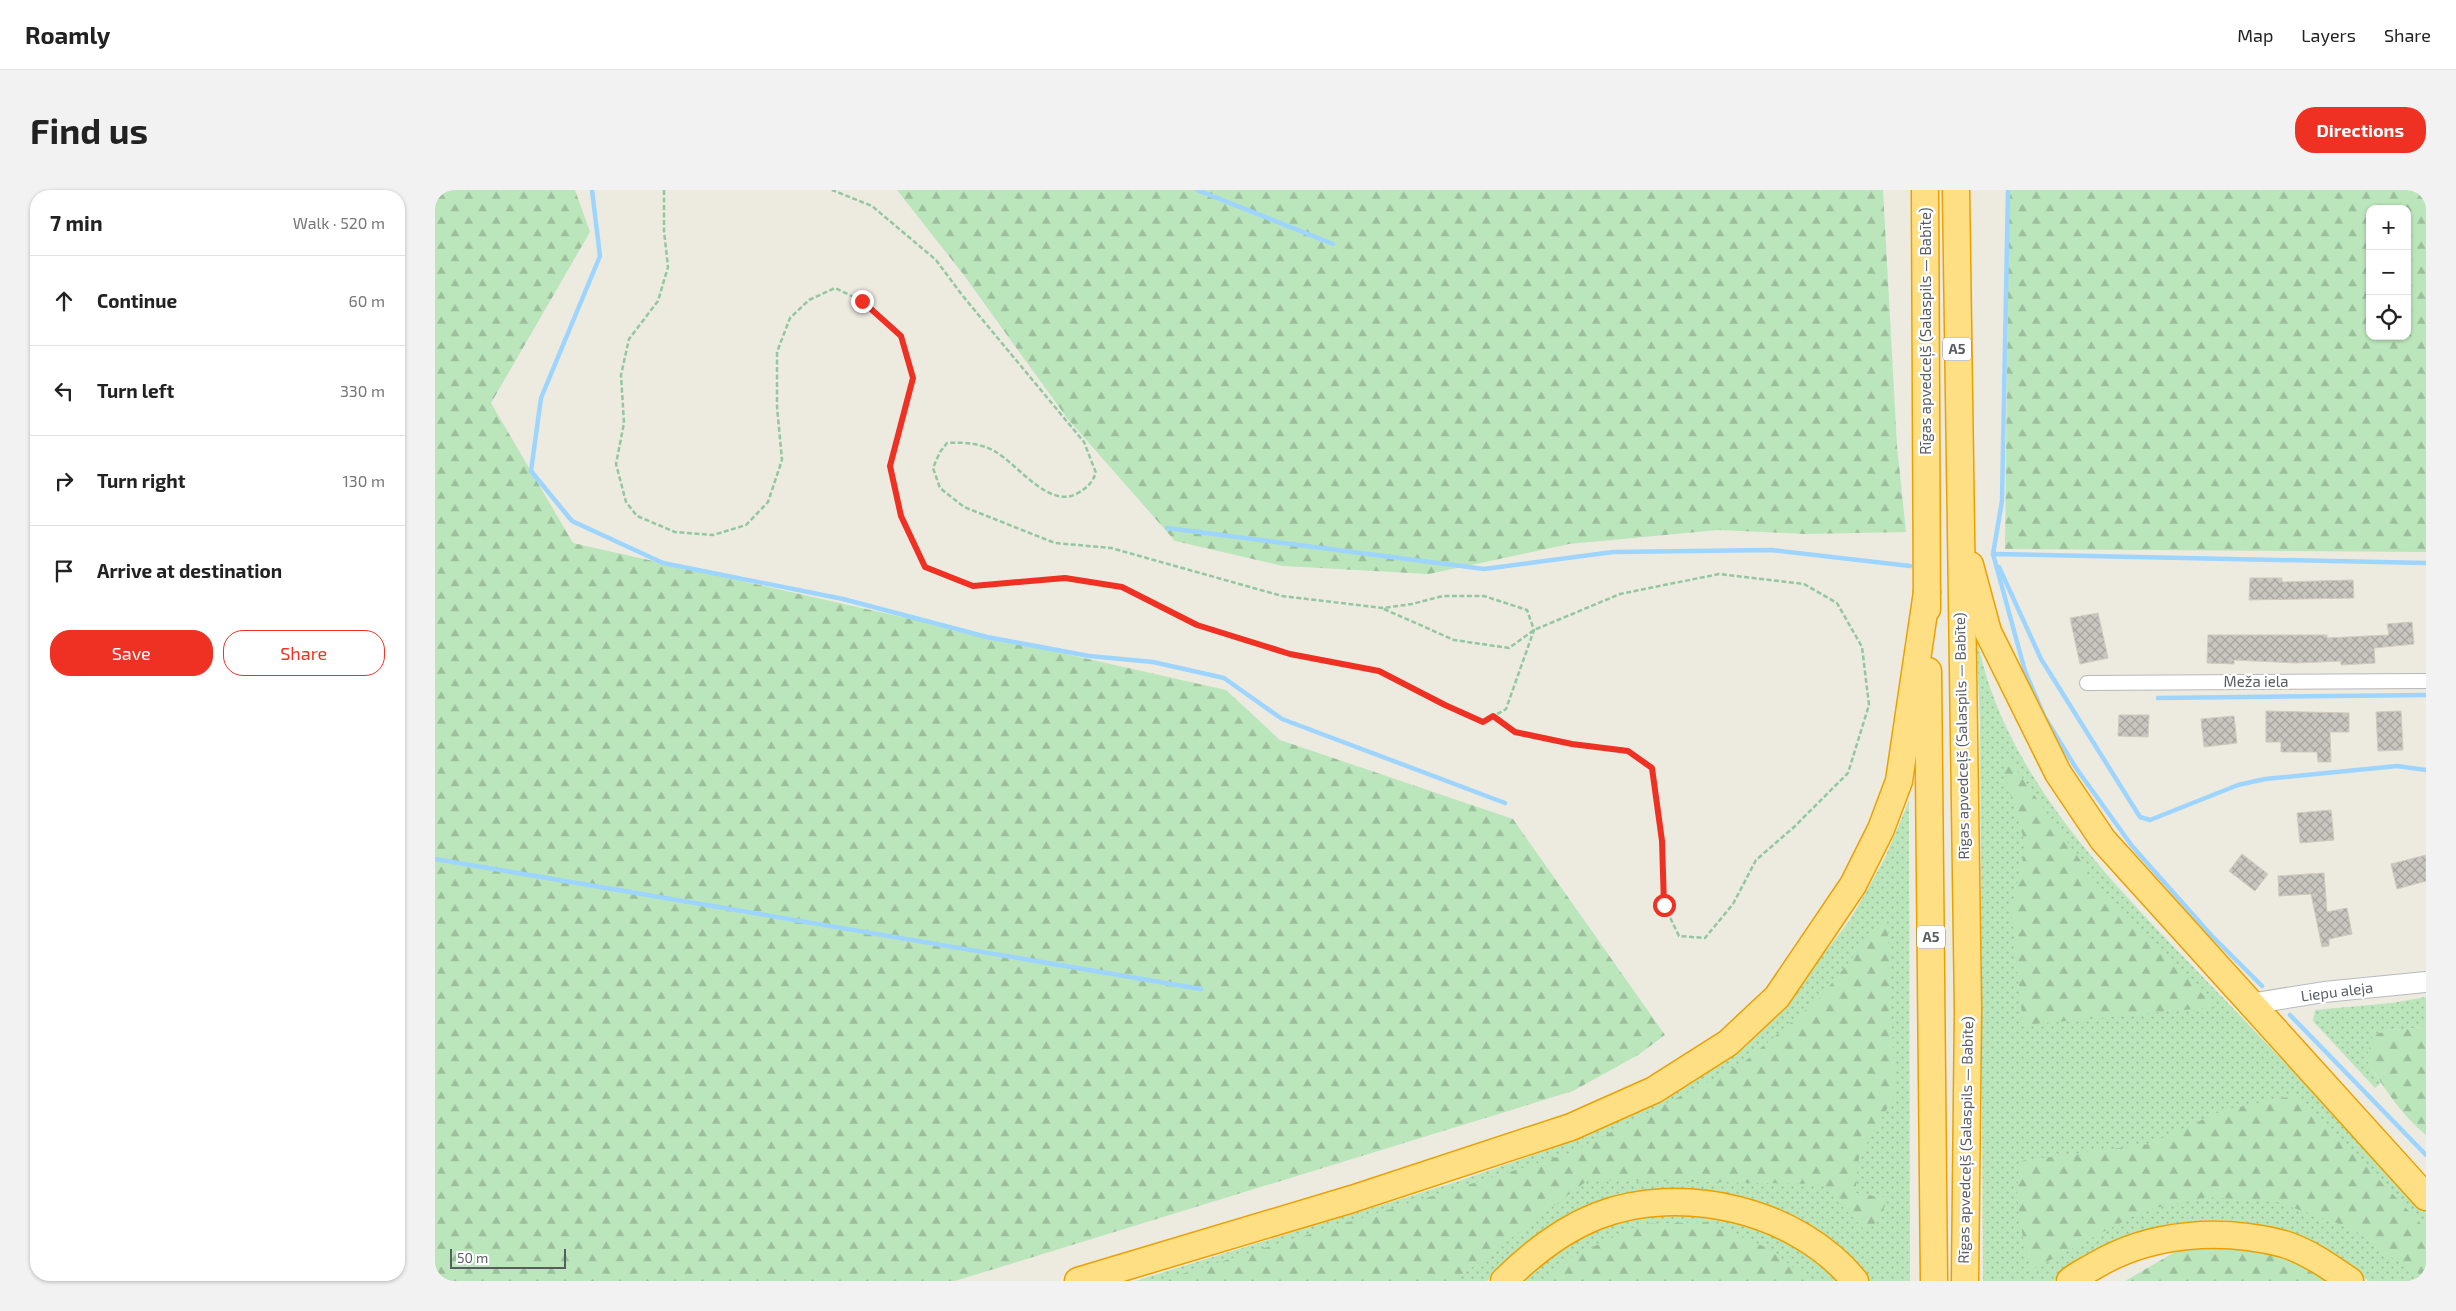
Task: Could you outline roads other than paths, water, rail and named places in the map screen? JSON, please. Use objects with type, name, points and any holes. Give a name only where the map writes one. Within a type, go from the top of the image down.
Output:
[{"type":"highway","name":"Rīgas apvedceļš (Salaspils — Babīte)","points":[[1925,190],[1934,1281]]},
{"type":"highway","name":"Rīgas apvedceļš (Salaspils — Babīte)","points":[[1956,190],[1959,509],[1968,1009],[1965,1281]]},
{"type":"highway","points":[[1959,509],[1972,575],[1988,632],[2058,773],[2103,840],[2249,1004],[2426,1197]]},
{"type":"highway","points":[[1078,1281],[1352,1199],[1571,1127],[1654,1090],[1728,1043],[1777,997],[1853,885],[1881,828],[1899,781],[1927,592]]},
{"type":"highway","points":[[1504,1281],[1547,1244],[1574,1227],[1597,1216],[1627,1207],[1659,1202],[1720,1206],[1742,1210],[1777,1224],[1803,1237],[1829,1257],[1855,1281]]},
{"type":"highway","points":[[2071,1281],[2108,1258],[2143,1243],[2184,1236],[2237,1236],[2285,1245],[2311,1256],[2350,1281]]},
{"type":"street","name":"Meža iela","points":[[2087,683],[2426,681]]},
{"type":"street","name":"Liepu aleja","points":[[2249,1004],[2325,992],[2426,982]]},
{"type":"waterway","points":[[592,190],[600,256],[541,398],[531,471],[572,521],[663,563],[843,599],[987,637],[1089,656],[1153,662],[1224,678],[1282,719],[1505,803]]},
{"type":"waterway","points":[[1197,190],[1333,244]]},
{"type":"waterway","points":[[2008,190],[2002,501],[1993,554],[2025,671],[2044,716],[2076,768],[2132,846],[2211,935],[2262,986]]},
{"type":"waterway","points":[[1167,528],[1484,569],[1613,552],[1771,550],[1910,566]]},
{"type":"waterway","points":[[1993,554],[2426,563]]},
{"type":"waterway","points":[[1999,567],[2041,659],[2140,817],[2150,820],[2238,785],[2265,779],[2397,766],[2426,770]]},
{"type":"waterway","points":[[2158,698],[2426,695]]},
{"type":"waterway","points":[[435,859],[1201,989]]},
{"type":"waterway","points":[[2290,1015],[2426,1155]]}]
